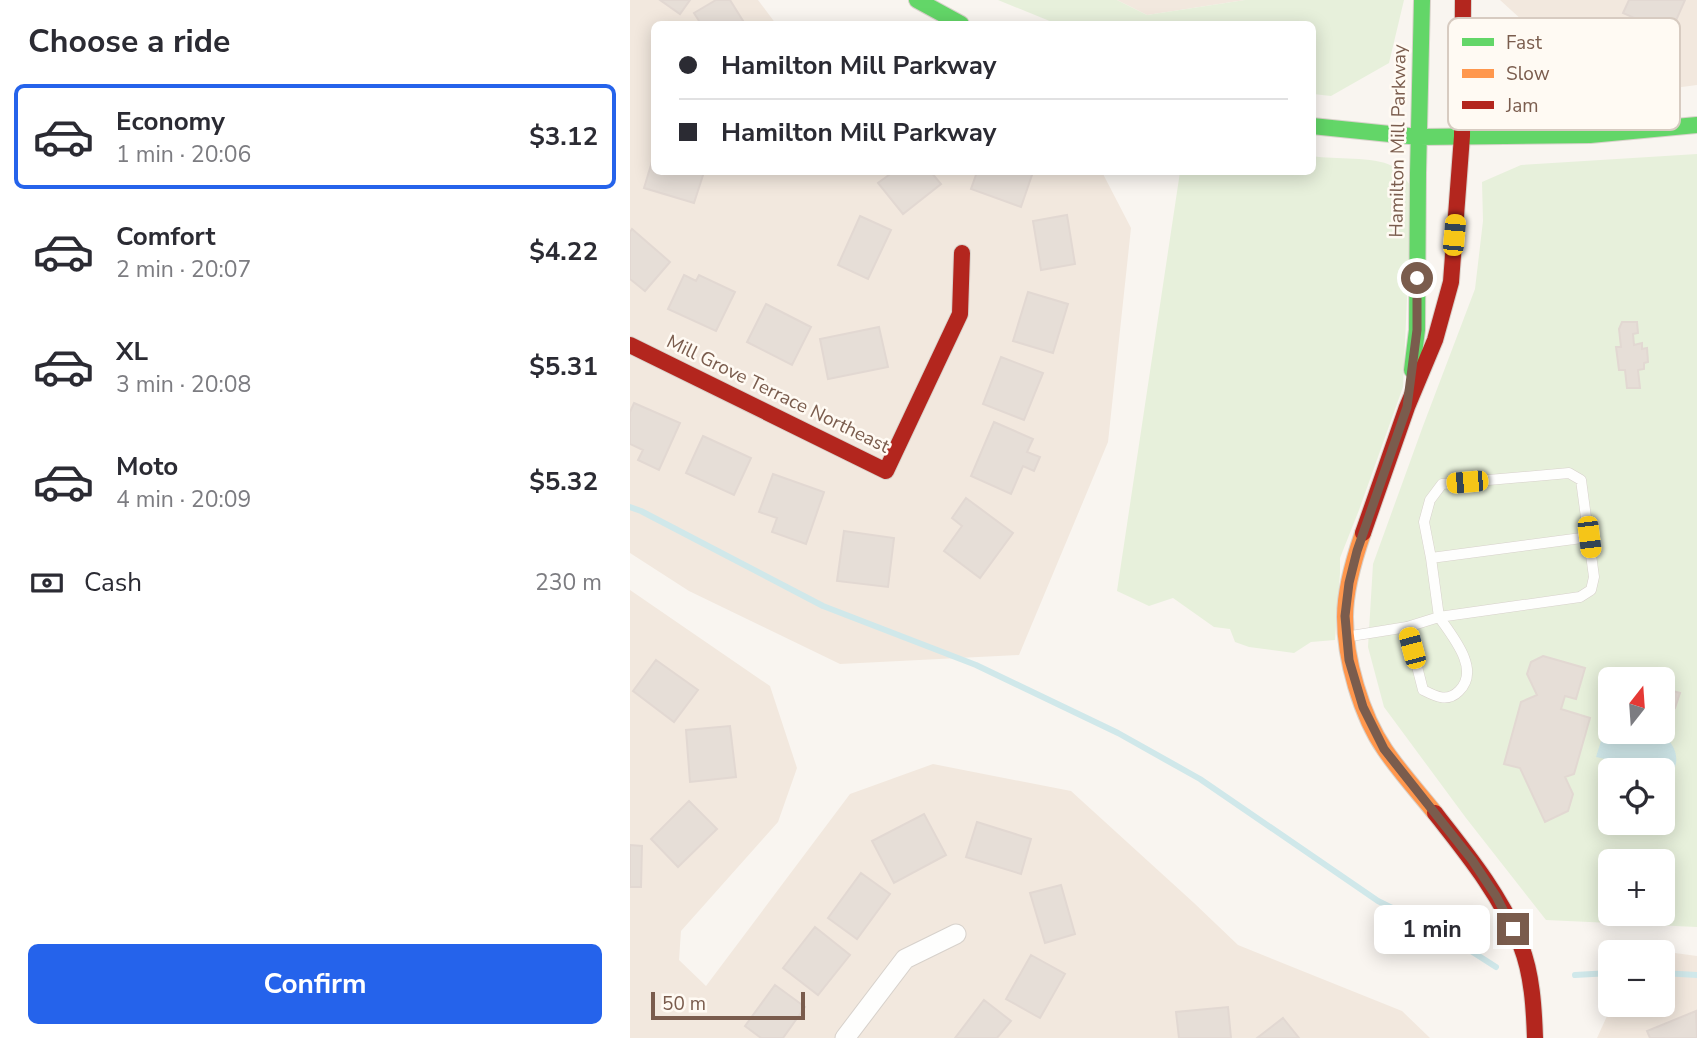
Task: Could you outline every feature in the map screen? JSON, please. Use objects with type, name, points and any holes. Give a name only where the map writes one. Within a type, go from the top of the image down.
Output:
[{"type":"street","points":[[917,0],[956,21]]},
{"type":"street","name":"Hamilton Mill Parkway","points":[[1407,407],[1417,330],[1422,0]]},
{"type":"street","name":"Hamilton Mill Parkway","points":[[1463,0],[1463,18]]},
{"type":"street","points":[[1316,126],[1419,137],[1590,135],[1644,130]]},
{"type":"street","name":"Hamilton Mill Parkway","points":[[1462,130],[1451,282],[1435,340],[1407,407],[1357,551],[1345,616],[1349,660],[1363,707],[1384,749],[1472,860],[1496,896],[1521,946],[1527,966],[1535,1038]]},
{"type":"street","name":"Mill Grove Terrace Northeast","points":[[630,345],[886,471],[960,314],[962,253]]},
{"type":"street","points":[[845,1038],[905,959],[956,934]]},
{"type":"lane","points":[[1347,637],[1407,627],[1439,617],[1580,597],[1591,590],[1594,577],[1581,480],[1569,473],[1441,484],[1430,500],[1424,522],[1439,617],[1459,646],[1467,668],[1465,685],[1454,696],[1441,698],[1423,690],[1407,627]]},
{"type":"lane","points":[[1431,558],[1589,537]]},
{"type":"shaded area","points":[[630,0],[758,0],[774,21],[651,21],[651,175],[1104,175],[1131,228],[1108,442],[1019,655],[840,664],[689,591],[630,553]]},
{"type":"shaded area","points":[[1117,0],[1245,0],[1147,15]]},
{"type":"shaded area","points":[[1500,0],[1697,0],[1697,85],[1680,87],[1680,18],[1520,18]]},
{"type":"shaded area","points":[[630,590],[770,686],[797,768],[778,822],[681,931],[679,960],[706,986],[850,794],[933,764],[1071,791],[1238,945],[1402,1011],[1430,1038],[630,1038]]},
{"type":"shaded area","points":[[1675,953],[1697,956],[1697,1038],[1597,1038],[1607,1017],[1675,1017]]},
{"type":"green space","points":[[998,0],[1117,0],[1147,15],[1245,0],[1404,0],[1389,63],[1331,96],[1316,94],[1316,21],[1050,21]]},
{"type":"green space","points":[[1697,154],[1697,927],[1675,926],[1675,849],[1598,849],[1598,922],[1546,920],[1384,707],[1368,647],[1373,564],[1475,289],[1483,221],[1482,182],[1521,165]]},
{"type":"green space","points":[[1316,156],[1365,159],[1392,166],[1412,187],[1403,387],[1340,558],[1335,640],[1311,642],[1294,653],[1249,647],[1235,642],[1230,629],[1214,627],[1173,598],[1149,606],[1117,591],[1180,175],[1316,175]]},
{"type":"water","points":[[1600,744],[1671,744],[1675,751],[1676,762],[1675,768],[1675,758],[1596,757]]},
{"type":"building","points":[[660,0],[690,0],[680,14]]},
{"type":"building","points":[[716,0],[730,0],[743,21],[699,21],[694,13]]},
{"type":"building","points":[[1629,0],[1685,0],[1677,18],[1634,18],[1623,13]]},
{"type":"building","points":[[651,165],[651,175],[703,175],[694,203],[644,188]]},
{"type":"building","points":[[889,175],[934,175],[941,184],[903,214],[878,183]]},
{"type":"building","points":[[976,175],[1032,175],[1021,207],[971,189]]},
{"type":"building","points":[[1067,215],[1075,264],[1041,270],[1033,221]]},
{"type":"building","points":[[860,216],[891,230],[868,279],[838,265]]},
{"type":"building","points":[[632,229],[670,262],[645,291],[630,279]]},
{"type":"building","points":[[684,275],[696,281],[699,275],[735,292],[716,331],[668,309]]},
{"type":"building","points":[[1028,292],[1068,304],[1053,353],[1013,341]]},
{"type":"building","points":[[766,304],[811,327],[792,365],[747,342]]},
{"type":"building","points":[[1622,322],[1637,322],[1638,333],[1633,334],[1634,345],[1642,343],[1642,349],[1647,348],[1648,362],[1644,363],[1644,369],[1638,370],[1640,388],[1627,388],[1625,370],[1619,370],[1616,347],[1621,347],[1619,329]]},
{"type":"building","points":[[879,327],[888,367],[828,379],[820,339]]},
{"type":"building","points":[[1001,357],[1043,373],[1024,420],[983,404]]},
{"type":"building","points":[[634,403],[680,423],[659,470],[638,460],[643,450],[630,444],[630,412]]},
{"type":"building","points":[[994,422],[1033,439],[1027,452],[1040,457],[1034,471],[1023,466],[1011,494],[971,476]]},
{"type":"building","points":[[703,436],[751,458],[734,495],[686,473]]},
{"type":"building","points":[[773,474],[824,492],[806,544],[772,532],[777,518],[759,512]]},
{"type":"building","points":[[966,498],[1013,533],[980,578],[944,551],[962,526],[952,518]]},
{"type":"building","points":[[844,531],[894,538],[888,587],[837,581]]},
{"type":"building","points":[[1543,656],[1585,668],[1576,699],[1565,696],[1561,709],[1590,718],[1574,774],[1565,777],[1573,794],[1568,811],[1545,822],[1520,768],[1504,764],[1521,702],[1537,695],[1527,674],[1531,662]]},
{"type":"building","points":[[656,660],[698,690],[674,722],[633,691]]},
{"type":"building","points":[[1675,692],[1680,693],[1675,708]]},
{"type":"building","points":[[730,726],[736,777],[690,782],[686,730]]},
{"type":"building","points":[[689,801],[717,829],[678,867],[651,839]]},
{"type":"building","points":[[924,814],[946,855],[894,883],[872,841]]},
{"type":"building","points":[[977,822],[1031,839],[1021,874],[966,857]]},
{"type":"building","points":[[630,845],[642,846],[641,887],[630,887]]},
{"type":"building","points":[[861,873],[890,894],[857,939],[828,918]]},
{"type":"building","points":[[1061,885],[1075,934],[1045,943],[1030,893]]},
{"type":"building","points":[[815,927],[850,955],[818,995],[783,968]]},
{"type":"building","points":[[1031,955],[1065,974],[1040,1018],[1006,999]]},
{"type":"building","points":[[775,985],[805,1007],[783,1038],[761,1038],[745,1026]]},
{"type":"building","points":[[984,1000],[1011,1021],[997,1038],[955,1038]]},
{"type":"building","points":[[1228,1007],[1231,1038],[1179,1038],[1176,1012]]},
{"type":"building","points":[[1696,1011],[1697,1038],[1650,1038],[1647,1031]]},
{"type":"building","points":[[1283,1018],[1299,1038],[1257,1038]]},
{"type":"waterway","points":[[630,507],[823,606],[976,665],[1118,733],[1200,779],[1378,901],[1443,933],[1496,967]]},
{"type":"waterway","points":[[1575,975],[1598,974]]},
{"type":"waterway","points":[[1675,974],[1697,975]]},
{"type":"traffic: fast","points":[[917,0],[956,21]]},
{"type":"traffic: fast","points":[[1412,370],[1417,330],[1422,0]]},
{"type":"traffic: fast","points":[[1680,127],[1697,125]]},
{"type":"traffic: fast","points":[[1316,126],[1419,137],[1590,135],[1644,130]]},
{"type":"traffic: slow","points":[[1363,533],[1345,606],[1351,668],[1376,736],[1435,813]]},
{"type":"traffic: jam","points":[[1463,0],[1463,18]]},
{"type":"traffic: jam","points":[[1363,533],[1407,407],[1435,340],[1451,282],[1462,130]]},
{"type":"traffic: jam","points":[[630,345],[886,471],[960,314],[962,253]]},
{"type":"traffic: jam","points":[[1435,813],[1483,877],[1513,928],[1525,957],[1530,980],[1535,1038]]},
{"type":"route","points":[[1417,278],[1417,330],[1407,407],[1357,551],[1349,583],[1345,616],[1349,660],[1363,707],[1384,749],[1472,860],[1496,896],[1513,929]]}]
